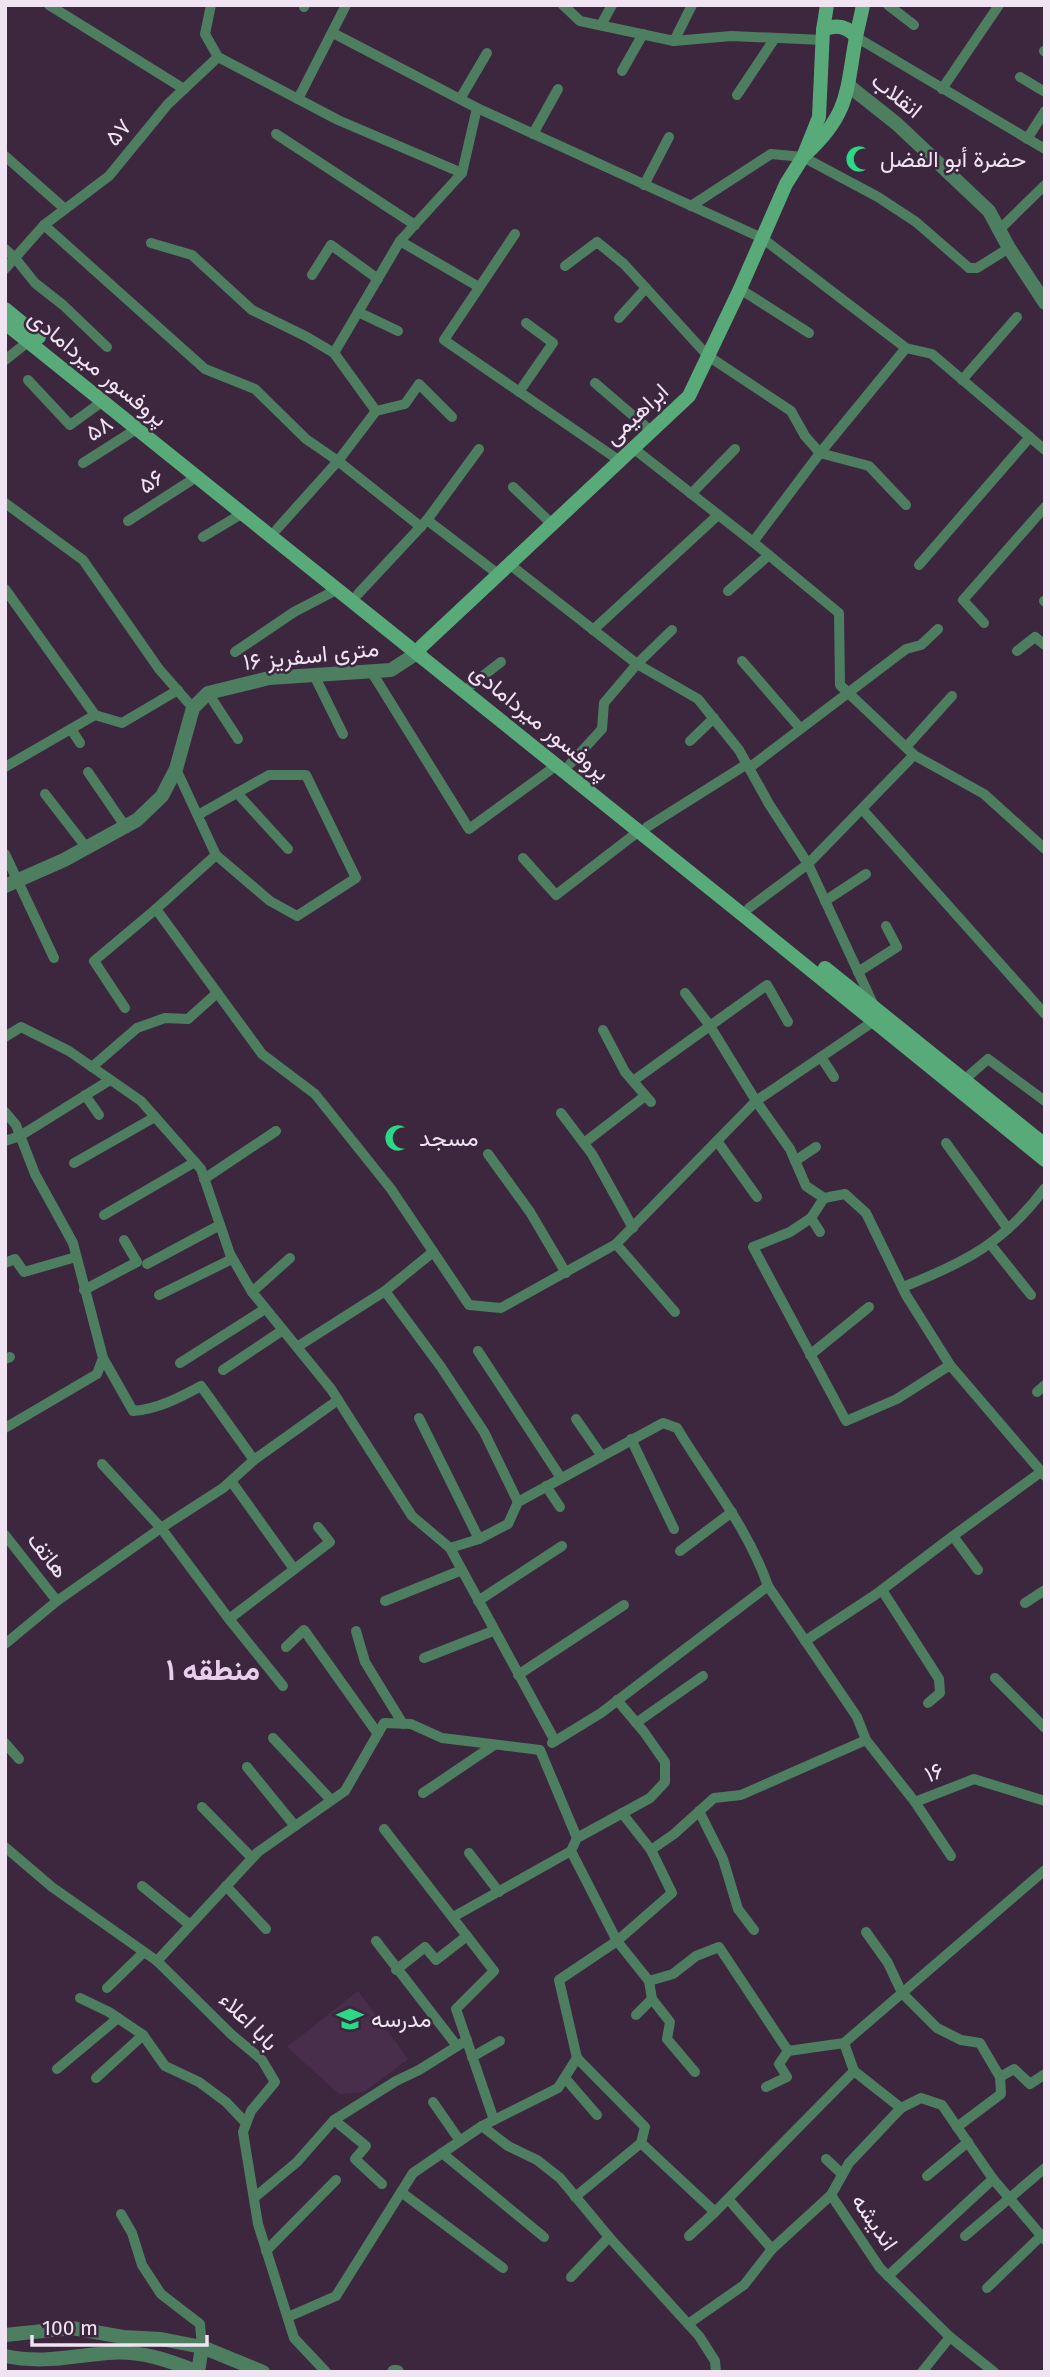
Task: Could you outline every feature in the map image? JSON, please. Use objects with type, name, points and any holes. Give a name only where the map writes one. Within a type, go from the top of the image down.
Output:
[{"type":"main road","points":[[803,157],[821,112],[823,35],[828,5]]},
{"type":"main road","points":[[803,157],[825,137],[843,108],[863,5]]},
{"type":"main road","points":[[823,35],[830,27],[845,28],[856,37]]},
{"type":"main road","name":"ابراهیمی","points":[[420,649],[689,396],[786,184],[803,157]]},
{"type":"main road","name":"پروفسور میردامادی","points":[[5,309],[358,594],[420,649],[874,1015],[1045,1160]]},
{"type":"main road","name":"پروفسور میردامادی","points":[[5,323],[338,589],[471,685],[563,764]]},
{"type":"main road","name":"پروفسور میردامادی","points":[[874,1015],[964,1080],[1045,1145]]},
{"type":"street","points":[[49,5],[184,89]]},
{"type":"street","points":[[211,5],[205,34],[218,57],[338,120],[462,173]]},
{"type":"street","points":[[298,99],[346,5]]},
{"type":"street","points":[[563,5],[580,21],[674,41],[731,36],[775,38],[823,35]]},
{"type":"street","points":[[601,25],[612,5]]},
{"type":"street","points":[[674,41],[692,5]]},
{"type":"street","points":[[888,5],[914,25]]},
{"type":"street","points":[[942,89],[999,5]]},
{"type":"street","points":[[333,33],[477,108],[762,238],[906,348],[932,354],[1045,450]]},
{"type":"street","points":[[622,71],[643,34]]},
{"type":"street","points":[[856,37],[1045,149]]},
{"type":"street","points":[[737,95],[775,38]]},
{"type":"street","points":[[460,99],[487,52]]},
{"type":"street","name":"۵۷","points":[[5,269],[44,225],[109,176],[168,104],[218,57]]},
{"type":"street","points":[[1020,77],[1045,92]]},
{"type":"street","name":"انقلاب","points":[[849,86],[918,143],[989,211],[1009,248],[1045,303]]},
{"type":"street","points":[[533,134],[558,89]]},
{"type":"street","points":[[334,353],[400,241],[462,173],[477,108]]},
{"type":"street","points":[[1027,139],[1045,111]]},
{"type":"street","points":[[276,134],[415,225]]},
{"type":"street","points":[[643,185],[669,137]]},
{"type":"street","points":[[691,206],[771,154],[803,157],[897,209],[970,268],[977,268],[1009,248]]},
{"type":"street","points":[[5,156],[65,209]]},
{"type":"street","points":[[1000,229],[1045,185]]},
{"type":"street","points":[[44,225],[205,369],[255,389],[306,439],[424,524],[503,569],[638,664],[698,699],[739,750],[769,804],[808,864],[858,972],[874,1015],[756,1101],[616,1244],[501,1308],[469,1305],[391,1189],[315,1094],[262,1054],[156,909]]},
{"type":"street","points":[[515,234],[443,340],[620,461]]},
{"type":"street","points":[[400,241],[480,287]]},
{"type":"street","points":[[565,266],[597,242],[624,264],[708,356],[791,411],[805,436],[820,453],[869,466],[906,505]]},
{"type":"street","points":[[151,243],[192,255],[252,310],[334,353],[376,411]]},
{"type":"street","points":[[312,275],[331,245],[378,279]]},
{"type":"street","points":[[5,249],[35,284],[63,305],[107,347]]},
{"type":"street","points":[[620,318],[646,288]]},
{"type":"street","points":[[740,289],[809,333]]},
{"type":"street","points":[[358,312],[398,331]]},
{"type":"street","points":[[962,380],[1017,317]]},
{"type":"street","points":[[519,392],[553,344],[526,323]]},
{"type":"street","points":[[5,360],[29,341]]},
{"type":"street","points":[[753,542],[820,453],[906,348]]},
{"type":"street","points":[[28,380],[70,425],[103,401]]},
{"type":"street","points":[[595,383],[651,430]]},
{"type":"street","points":[[277,528],[338,460],[376,411],[405,404],[419,384],[452,417]]},
{"type":"street","name":"۵۸","points":[[83,463],[138,428]]},
{"type":"street","points":[[919,565],[1030,437]]},
{"type":"street","points":[[633,448],[839,613],[840,685],[910,751],[984,794],[1045,849]]},
{"type":"street","points":[[358,594],[424,524],[479,449]]},
{"type":"street","points":[[691,494],[735,449]]},
{"type":"street","name":"۵۶","points":[[128,521],[198,476]]},
{"type":"street","points":[[513,488],[552,524]]},
{"type":"street","points":[[5,503],[83,561],[159,669],[193,708]]},
{"type":"street","points":[[984,623],[962,600],[1045,507]]},
{"type":"street","points":[[203,537],[243,513]]},
{"type":"street","points":[[593,630],[718,515]]},
{"type":"street","points":[[728,592],[769,555]]},
{"type":"street","points":[[5,589],[95,715],[122,723],[178,690]]},
{"type":"street","points":[[234,652],[294,612],[338,589]]},
{"type":"street","points":[[523,858],[556,895],[643,829],[748,766],[906,649],[921,645],[938,629]]},
{"type":"street","points":[[371,671],[469,829],[563,764],[602,729],[604,703],[672,630]]},
{"type":"street","points":[[1017,651],[1035,636],[1045,645]]},
{"type":"street","name":"۱۶ متری اسفریز","points":[[208,693],[269,678],[391,670],[420,649]]},
{"type":"street","points":[[742,661],[800,728]]},
{"type":"street","points":[[471,685],[501,662]]},
{"type":"street","points":[[314,675],[343,734]]},
{"type":"street","points":[[11,884],[137,820],[162,796],[176,769],[193,708],[208,693],[237,739]]},
{"type":"street","points":[[746,911],[808,864],[862,809],[952,696]]},
{"type":"street","points":[[5,767],[95,715]]},
{"type":"street","points":[[690,741],[714,719]]},
{"type":"street","points":[[71,729],[80,743]]},
{"type":"street","points":[[176,769],[216,855],[270,901],[297,916],[356,878],[306,775],[269,775],[198,815]]},
{"type":"street","points":[[88,772],[125,826]]},
{"type":"street","points":[[237,793],[288,849]]},
{"type":"street","points":[[45,794],[86,847]]},
{"type":"street","points":[[862,809],[1045,1014]]},
{"type":"street","points":[[5,854],[11,884],[54,958]]},
{"type":"street","points":[[125,1008],[94,961],[216,855]]},
{"type":"street","points":[[825,901],[866,874]]},
{"type":"street","points":[[858,972],[897,947],[886,926]]},
{"type":"street","points":[[633,1081],[767,985],[788,1022]]},
{"type":"street","points":[[92,1067],[137,1028],[166,1018],[188,1019],[217,993]]},
{"type":"street","points":[[685,993],[710,1026],[756,1101],[790,1149],[806,1186],[824,1198],[845,1194],[866,1213],[903,1287],[950,1365],[1043,1474],[953,1536],[882,1590],[805,1641]]},
{"type":"street","points":[[5,1037],[21,1027],[69,1051],[141,1101],[201,1168],[232,1259],[252,1292],[338,1400],[412,1516],[450,1548],[555,1741]]},
{"type":"street","points":[[584,1143],[648,1099],[625,1072],[603,1030]]},
{"type":"street","points":[[821,1056],[834,1077]]},
{"type":"street","points":[[964,1080],[988,1059],[1045,1101]]},
{"type":"street","points":[[5,1141],[20,1136],[110,1080]]},
{"type":"street","points":[[85,1095],[99,1115]]},
{"type":"street","points":[[5,1112],[16,1125],[35,1174],[73,1243],[103,1357],[133,1411],[150,1410],[201,1386],[254,1460]]},
{"type":"street","points":[[561,1113],[584,1143],[632,1228]]},
{"type":"street","points":[[74,1163],[155,1117]]},
{"type":"street","points":[[204,1179],[276,1131]]},
{"type":"street","points":[[718,1141],[757,1197]]},
{"type":"street","points":[[946,1143],[1008,1229]]},
{"type":"street","points":[[795,1161],[816,1147]]},
{"type":"street","points":[[488,1154],[530,1212],[565,1273]]},
{"type":"street","points":[[104,1215],[195,1162]]},
{"type":"street","points":[[903,1287],[950,1268],[991,1245],[1045,1188]]},
{"type":"street","points":[[824,1198],[811,1218],[790,1232],[753,1247],[846,1421],[897,1399],[950,1365]]},
{"type":"street","points":[[811,1218],[820,1232]]},
{"type":"street","points":[[147,1264],[220,1225]]},
{"type":"street","points":[[84,1290],[137,1262],[124,1240]]},
{"type":"street","points":[[616,1244],[675,1312]]},
{"type":"street","points":[[991,1245],[1031,1295]]},
{"type":"street","points":[[296,1347],[384,1291],[433,1252]]},
{"type":"street","points":[[5,1263],[15,1259],[24,1272],[76,1257]]},
{"type":"street","points":[[252,1292],[290,1258]]},
{"type":"street","points":[[159,1295],[232,1259]]},
{"type":"street","points":[[384,1291],[441,1367],[484,1432],[518,1502],[509,1524],[479,1539],[450,1548]]},
{"type":"street","points":[[810,1355],[869,1307]]},
{"type":"street","points":[[180,1363],[265,1309]]},
{"type":"street","points":[[223,1370],[283,1330]]},
{"type":"street","points":[[478,1351],[561,1478]]},
{"type":"street","points":[[5,1428],[97,1374],[103,1357]]},
{"type":"street","points":[[5,1644],[57,1601],[231,1481],[254,1460],[338,1400]]},
{"type":"street","points":[[419,1419],[479,1539]]},
{"type":"street","points":[[576,1419],[601,1455]]},
{"type":"street","name":"۱۶","points":[[518,1502],[663,1423],[677,1429],[732,1512],[759,1560],[768,1586],[857,1717],[866,1740],[915,1802],[974,1779],[1045,1801]]},
{"type":"street","points":[[631,1439],[674,1529]]},
{"type":"street","points":[[102,1464],[161,1528],[283,1686]]},
{"type":"street","points":[[231,1481],[294,1569]]},
{"type":"street","points":[[546,1486],[560,1507]]},
{"type":"street","points":[[680,1551],[732,1512]]},
{"type":"street","points":[[229,1619],[330,1542],[318,1528]]},
{"type":"street","name":"هاتف","points":[[5,1535],[57,1601]]},
{"type":"street","points":[[953,1536],[978,1570]]},
{"type":"street","points":[[478,1601],[562,1546]]},
{"type":"street","points":[[385,1601],[462,1570]]},
{"type":"street","points":[[157,1961],[252,1858],[345,1791],[384,1723],[411,1724],[442,1738],[540,1750],[617,1700],[768,1586]]},
{"type":"street","points":[[882,1590],[939,1679],[940,1693],[928,1703]]},
{"type":"street","points":[[1025,1602],[1045,1590]]},
{"type":"street","points":[[518,1675],[624,1605]]},
{"type":"street","points":[[286,1647],[304,1630],[378,1734]]},
{"type":"street","points":[[424,1658],[494,1630]]},
{"type":"street","points":[[356,1631],[365,1662],[403,1724]]},
{"type":"street","points":[[636,1723],[703,1676]]},
{"type":"street","points":[[995,1678],[1045,1728]]},
{"type":"street","points":[[453,1917],[571,1851],[577,1838],[650,1798],[665,1782],[665,1762],[617,1700]]},
{"type":"street","points":[[273,1738],[331,1800]]},
{"type":"street","points":[[651,1850],[674,1834],[714,1798],[741,1795],[866,1740]]},
{"type":"street","points":[[5,1743],[19,1759]]},
{"type":"street","points":[[423,1793],[494,1745]]},
{"type":"street","points":[[540,1750],[577,1838]]},
{"type":"street","points":[[247,1767],[295,1826]]},
{"type":"street","points":[[915,1802],[951,1856]]},
{"type":"street","points":[[202,1807],[252,1858]]},
{"type":"street","points":[[699,1811],[723,1858],[738,1909],[754,1930]]},
{"type":"street","points":[[575,2197],[641,2143],[645,2127],[577,2058],[559,1980],[617,1941],[672,1893],[651,1850],[622,1813]]},
{"type":"street","points":[[384,1829],[494,1971],[456,2009],[462,2043]]},
{"type":"street","name":"بابا اعلاء","points":[[5,1847],[51,1887],[157,1961],[232,2035],[262,2060],[275,2082],[251,2111],[246,2123]]},
{"type":"street","points":[[571,1851],[617,1941],[649,1981],[652,1998],[670,2022],[667,2039],[695,2072]]},
{"type":"street","points":[[469,1853],[499,1892]]},
{"type":"street","points":[[766,2087],[787,2077],[779,2064],[788,2051],[845,2043],[1045,1870]]},
{"type":"street","points":[[142,1886],[190,1925]]},
{"type":"street","points":[[226,1886],[266,1929]]},
{"type":"street","points":[[866,1932],[888,1963],[902,1993],[937,2028],[961,2040],[980,2043],[1000,2077],[1001,2094],[957,2127]]},
{"type":"street","points":[[396,1970],[425,1947],[436,1960],[467,1936]]},
{"type":"street","points":[[376,1941],[396,1970],[472,2057],[494,2120]]},
{"type":"street","points":[[649,1981],[673,1974],[696,1956],[719,1947],[788,2051]]},
{"type":"street","points":[[107,1988],[144,1952]]},
{"type":"street","points":[[80,1998],[143,2035],[165,2066],[208,2089],[226,2102],[246,2123],[243,2132],[266,2251],[294,2337],[326,2372]]},
{"type":"street","points":[[636,2015],[652,1998]]},
{"type":"street","points":[[57,2068],[118,2018]]},
{"type":"street","points":[[96,2078],[143,2035]]},
{"type":"street","points":[[472,2057],[500,2041]]},
{"type":"street","points":[[254,2198],[297,2162],[334,2120],[462,2043]]},
{"type":"street","points":[[845,2043],[854,2071],[901,2108]]},
{"type":"street","points":[[288,2317],[336,2296],[413,2173],[482,2126],[558,2088],[577,2058]]},
{"type":"street","points":[[1000,2077],[1014,2069],[1030,2084],[1045,2074]]},
{"type":"street","points":[[689,2236],[854,2071]]},
{"type":"street","points":[[565,2078],[597,2115]]},
{"type":"street","points":[[831,2195],[849,2163],[901,2108],[921,2098],[942,2105],[993,2179],[1043,2238],[987,2288]]},
{"type":"street","points":[[433,2102],[460,2141]]},
{"type":"street","points":[[334,2120],[366,2146],[355,2159],[382,2184]]},
{"type":"street","points":[[482,2126],[508,2146],[537,2160],[560,2178],[609,2237],[699,2336],[715,2361],[716,2372]]},
{"type":"street","points":[[927,2176],[968,2142]]},
{"type":"street","points":[[641,2143],[715,2212]]},
{"type":"street","points":[[442,2153],[544,2236]]},
{"type":"street","points":[[826,2159],[842,2174]]},
{"type":"street","points":[[965,2236],[1045,2168]]},
{"type":"street","points":[[888,2276],[993,2179]]},
{"type":"street","points":[[266,2251],[336,2180]]},
{"type":"street","points":[[401,2192],[503,2269]]},
{"type":"street","name":"اندیشه","points":[[688,2324],[744,2284],[772,2249],[831,2195],[880,2268],[950,2337],[994,2372]]},
{"type":"street","points":[[728,2199],[772,2249]]},
{"type":"street","points":[[5,2356],[41,2361],[110,2352],[155,2355],[198,2372],[202,2347],[200,2324],[161,2294],[142,2264],[132,2233],[121,2214]]},
{"type":"street","points":[[571,2277],[609,2237]]},
{"type":"street","points":[[5,2335],[72,2328],[123,2337],[161,2339],[202,2347],[263,2372]]},
{"type":"street","points":[[922,2372],[950,2337]]},
{"type":"shaded area","name":"مدرسه","points":[[358,1991],[408,2059],[364,2092],[339,2094],[287,2047]]},
{"type":"place","name":"حضرة أبو الفضل","points":[[859,159]]},
{"type":"place","name":"مسجد","points":[[398,1138]]},
{"type":"place","name":"مدرسه","points":[[350,2019]]},
{"type":"district","name":"منطقه ۱","points":[[213,1670]]}]
